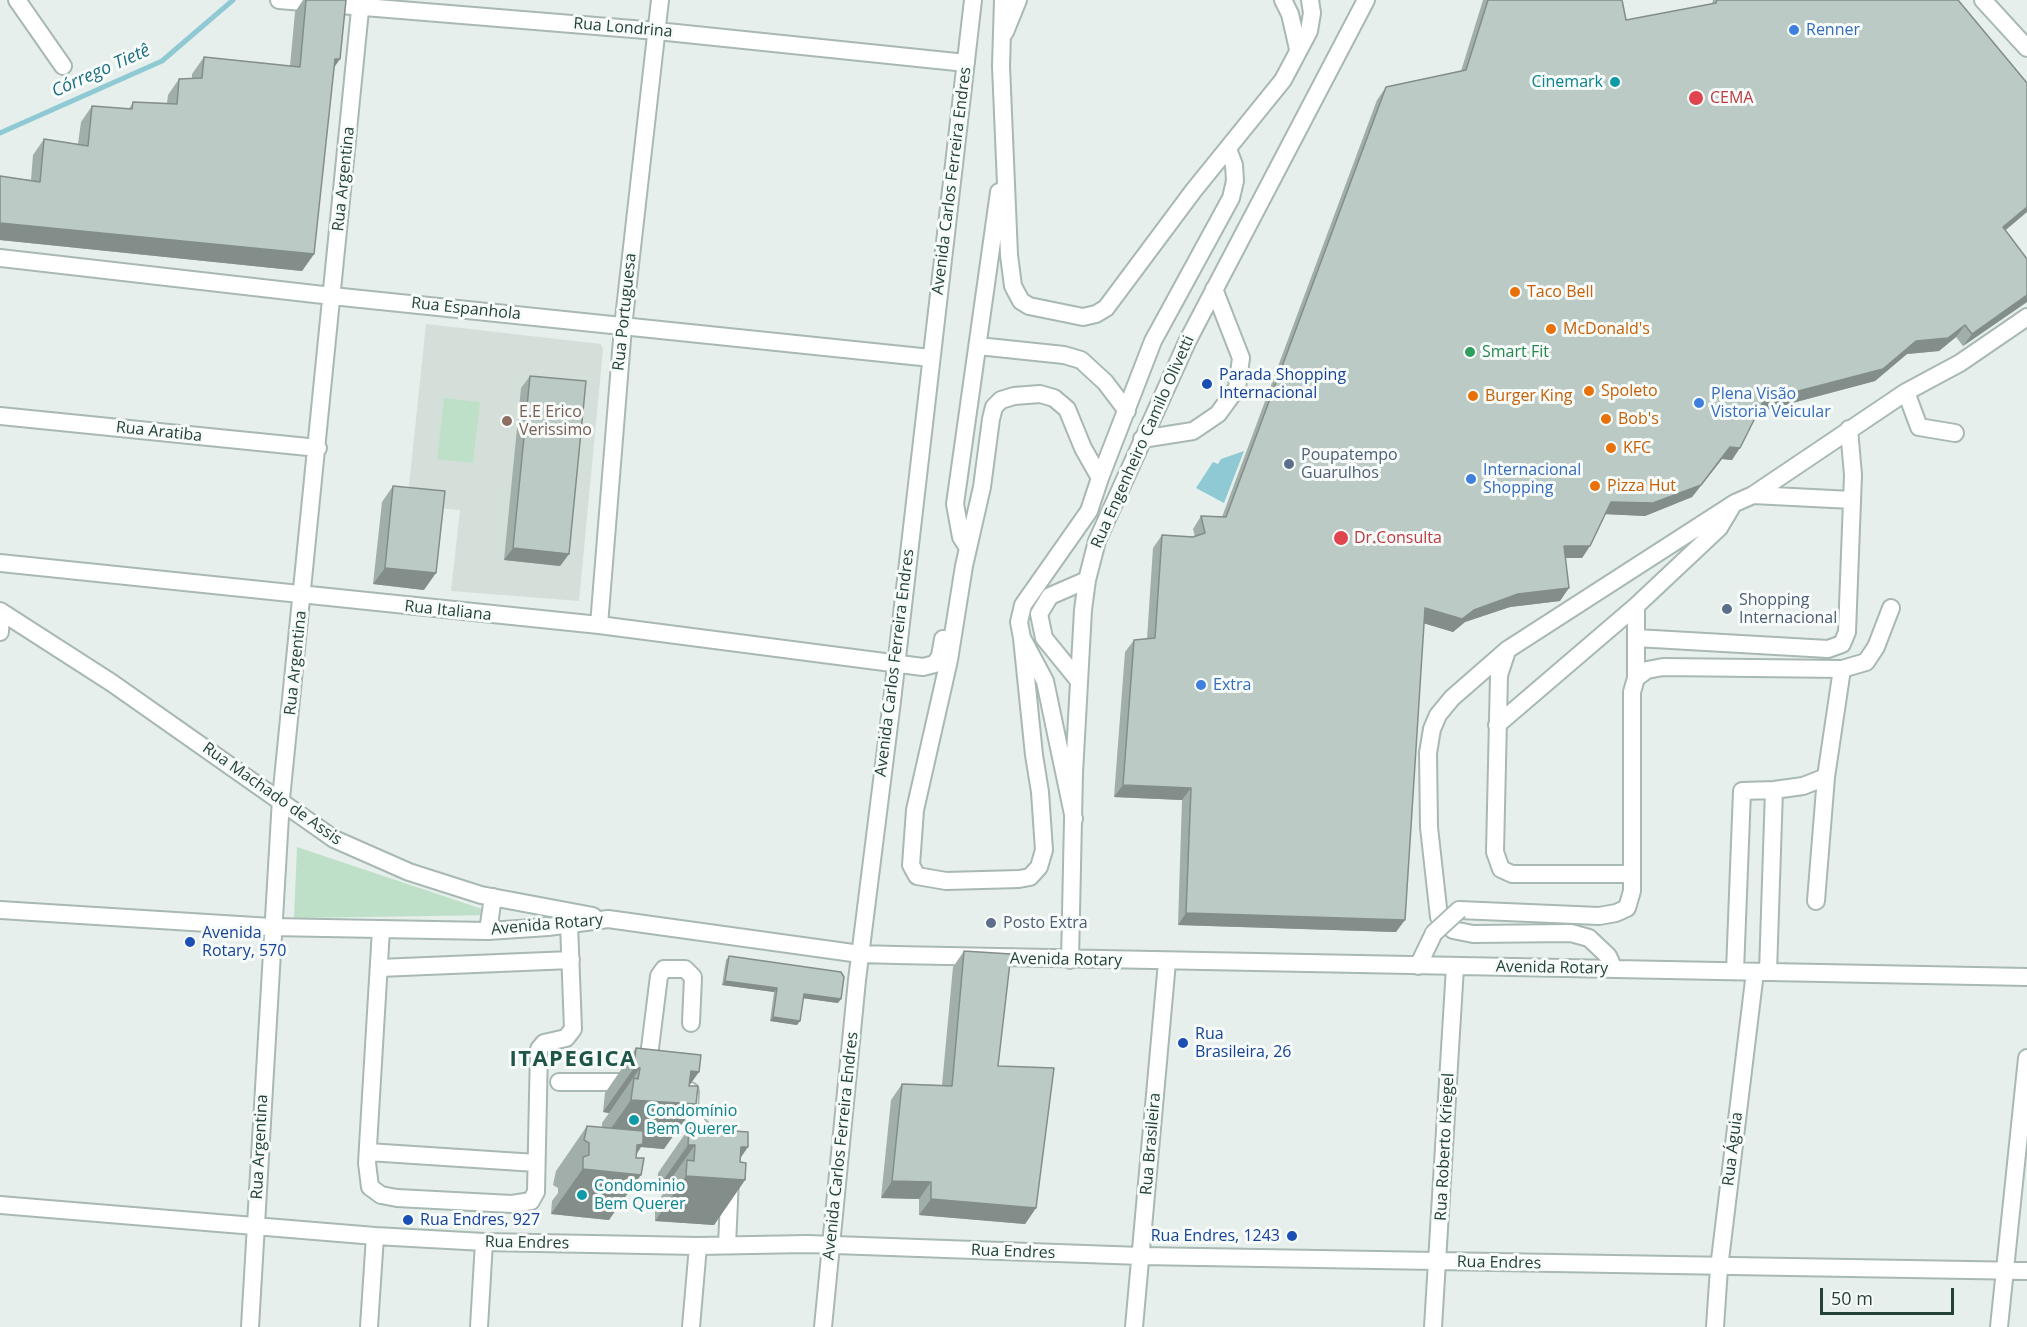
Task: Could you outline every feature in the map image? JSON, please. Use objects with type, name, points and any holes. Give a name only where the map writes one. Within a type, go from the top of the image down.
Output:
[{"type":"street","points":[[17,0],[63,66]]},
{"type":"street","name":"Rua Londrina","points":[[279,0],[361,2],[966,63]]},
{"type":"street","name":"Rua Portuguesa","points":[[599,626],[623,327],[660,0]]},
{"type":"street","name":"Avenida Carlos Ferreira Endres","points":[[824,1327],[860,954],[973,0]]},
{"type":"street","points":[[1003,0],[1001,39],[1009,255],[1017,295],[1029,306],[1083,317],[1096,314],[1106,308],[1283,80],[1311,23],[1310,0]]},
{"type":"street","points":[[1001,39],[1018,0]]},
{"type":"street","points":[[1282,0],[1290,14],[1298,50]]},
{"type":"street","name":"Rua Engenheiro Camilo Olivetti","points":[[1070,960],[1079,681],[1087,580],[1097,541],[1142,439],[1214,289],[1366,0]]},
{"type":"street","points":[[1983,0],[2027,48]]},
{"type":"street","name":"Rua Argentina","points":[[250,1327],[271,927],[281,799],[361,2]]},
{"type":"street","points":[[968,549],[961,537],[955,504],[1005,147]]},
{"type":"street","points":[[1100,478],[1083,448],[1076,426],[1067,409],[1054,398],[1040,394],[1014,396],[1001,400],[994,407],[980,497],[961,583],[949,660],[915,810],[911,865],[917,876],[926,879],[977,881],[1019,879],[1035,874],[1041,858],[1043,838],[1019,622],[1023,605],[1089,511],[1152,341],[1231,198],[1234,173],[1228,149]]},
{"type":"street","name":"Rua Espanhola","points":[[0,258],[332,296],[931,358]]},
{"type":"street","points":[[1142,439],[1193,431],[1218,414],[1237,388],[1241,358],[1214,289]]},
{"type":"street","points":[[1614,969],[1608,956],[1589,938],[1571,933],[1473,934],[1453,930],[1439,917],[1429,827],[1428,753],[1432,729],[1452,698],[1507,650],[1735,503],[1753,495],[1906,392],[1960,363],[2027,317]]},
{"type":"street","points":[[978,346],[1064,355],[1080,360],[1105,382],[1127,411]]},
{"type":"street","points":[[1906,392],[1918,427],[1955,432]]},
{"type":"street","name":"Rua Aratiba","points":[[0,416],[318,448]]},
{"type":"street","points":[[1636,638],[1828,649],[1842,644],[1847,632],[1852,500],[1849,429]]},
{"type":"street","points":[[1753,495],[1852,500]]},
{"type":"street","points":[[1497,725],[1636,606],[1719,528],[1735,503]]},
{"type":"street","name":"Rua Italiana","points":[[0,563],[599,626],[922,668],[935,664],[940,656],[950,608],[961,583]]},
{"type":"street","points":[[1079,681],[1044,638],[1039,614],[1050,596],[1087,580]]},
{"type":"street","points":[[1418,966],[1434,933],[1459,910],[1599,916],[1627,908],[1632,891],[1632,692],[1636,678],[1636,606]]},
{"type":"street","points":[[1636,678],[1647,669],[1664,667],[1842,669],[1866,662],[1876,647],[1890,608]]},
{"type":"street","points":[[0,632],[1,612]]},
{"type":"street","name":"Rua Machado de Assis","points":[[1,612],[55,644],[281,799],[334,839],[370,857],[409,872],[493,897],[608,919]]},
{"type":"street","points":[[1022,638],[1045,681],[1074,819]]},
{"type":"street","points":[[1507,650],[1499,675],[1497,725],[1495,852],[1501,869],[1512,874],[1632,874]]},
{"type":"street","points":[[1816,901],[1826,777],[1842,669]]},
{"type":"street","points":[[1735,971],[1742,790],[1774,790],[1803,786],[1826,777]]},
{"type":"street","name":"Rua Águia","points":[[1715,1327],[1719,1268],[1761,972],[1774,790]]},
{"type":"street","points":[[489,931],[493,897]]},
{"type":"street","name":"Avenida Rotary","points":[[0,910],[271,927],[489,931],[608,919],[860,954],[1167,962],[2027,977]]},
{"type":"street","points":[[381,929],[368,1152],[367,1179],[370,1186],[381,1195],[397,1198],[522,1204],[531,1201],[536,1192],[537,1056],[544,1043],[566,1038],[573,1029],[569,924]]},
{"type":"street","points":[[379,968],[571,960]]},
{"type":"street","name":"Rua Brasileira","points":[[1134,1327],[1167,962]]},
{"type":"street","name":"Rua Roberto Kriegel","points":[[1433,1327],[1439,1262],[1455,967]]},
{"type":"street","points":[[660,1084],[660,976],[664,969],[685,969],[693,977],[692,1023]]},
{"type":"street","points":[[1999,1327],[2027,1058]]},
{"type":"street","points":[[559,1082],[660,1084],[688,1089],[691,1095],[688,1133]]},
{"type":"street","points":[[689,1110],[698,1125],[725,1154],[722,1166],[731,1185],[727,1245]]},
{"type":"street","points":[[368,1152],[536,1163]]},
{"type":"street","name":"Rua Endres","points":[[0,1205],[256,1227],[484,1242],[698,1246],[831,1245],[1141,1256],[1719,1268],[2027,1271]]},
{"type":"street","points":[[369,1327],[375,1236]]},
{"type":"street","points":[[479,1327],[484,1242]]},
{"type":"street","points":[[691,1327],[698,1246]]},
{"type":"shaded area","name":"E.E Erico Verissimo","points":[[426,324],[601,344],[603,349],[579,601],[451,591],[460,510],[407,505]]},
{"type":"green space","points":[[444,398],[480,402],[473,463],[437,459]]},
{"type":"green space","points":[[297,847],[500,915],[294,918]]},
{"type":"water","points":[[1244,451],[1224,503],[1196,488],[1213,462],[1218,464],[1221,459]]},
{"type":"building","points":[[306,0],[346,0],[340,59],[335,59],[314,254],[0,223],[0,176],[40,182],[44,139],[88,146],[92,106],[132,109],[133,102],[177,104],[179,79],[202,78],[204,57],[300,67]]},
{"type":"building","name":"Internacional Shopping","points":[[1488,0],[1622,0],[1626,20],[1716,3],[1717,0],[1958,0],[2027,83],[2027,207],[2003,227],[2027,259],[2027,295],[1972,334],[1965,325],[1948,338],[1916,341],[1883,369],[1764,400],[1740,448],[1730,447],[1701,485],[1653,503],[1611,502],[1590,546],[1564,546],[1569,588],[1518,594],[1474,610],[1462,619],[1425,608],[1405,920],[1186,913],[1191,788],[1123,785],[1134,640],[1155,638],[1162,535],[1193,537],[1205,533],[1201,516],[1226,517],[1386,87],[1466,70]]},
{"type":"building","points":[[530,376],[586,381],[569,554],[513,548]]},
{"type":"building","points":[[393,486],[445,491],[436,573],[385,568]]},
{"type":"building","points":[[964,951],[1011,954],[998,1066],[1054,1068],[1036,1208],[931,1199],[931,1182],[892,1181],[902,1084],[952,1086]]},
{"type":"building","points":[[729,956],[841,972],[844,977],[841,999],[804,994],[800,1021],[773,1017],[777,988],[725,981]]},
{"type":"building","points":[[636,1048],[701,1055],[699,1072],[691,1071],[689,1086],[698,1086],[696,1104],[631,1100],[634,1078],[638,1079],[640,1068],[634,1068]]},
{"type":"building","points":[[587,1126],[643,1131],[643,1144],[637,1145],[636,1158],[644,1158],[641,1175],[583,1169],[583,1157],[589,1155],[589,1143],[584,1140]]},
{"type":"building","points":[[689,1128],[748,1132],[748,1147],[741,1147],[740,1162],[746,1163],[745,1180],[686,1176],[687,1160],[694,1161],[695,1145],[688,1145]]},
{"type":"waterway","name":"Córrego Tietê","points":[[0,133],[162,61],[233,0]]},
{"type":"place","name":"Renner","points":[[1794,30]]},
{"type":"place","name":"Cinemark","points":[[1615,82]]},
{"type":"place","name":"CEMA","points":[[1696,98]]},
{"type":"place","name":"Taco Bell","points":[[1515,292]]},
{"type":"place","name":"McDonald's","points":[[1551,329]]},
{"type":"place","name":"Smart Fit","points":[[1470,352]]},
{"type":"place","name":"Parada Shopping Internacional","points":[[1207,384]]},
{"type":"place","name":"Spoleto","points":[[1589,391]]},
{"type":"place","name":"Burger King","points":[[1473,396]]},
{"type":"place","name":"Plena Visão Vistoria Veicular","points":[[1699,403]]},
{"type":"place","name":"Bob's","points":[[1606,419]]},
{"type":"place","name":"E.E Erico Verissimo","points":[[507,421]]},
{"type":"place","name":"KFC","points":[[1611,448]]},
{"type":"place","name":"Poupatempo Guarulhos","points":[[1289,464]]},
{"type":"place","name":"Internacional Shopping","points":[[1471,479]]},
{"type":"place","name":"Pizza Hut","points":[[1595,486]]},
{"type":"place","name":"Dr.Consulta","points":[[1341,538]]},
{"type":"place","name":"Shopping Internacional","points":[[1727,609]]},
{"type":"place","name":"Extra","points":[[1201,685]]},
{"type":"place","name":"Posto Extra","points":[[991,923]]},
{"type":"place","name":"Avenida Rotary, 570","points":[[190,942]]},
{"type":"place","name":"Rua Brasileira, 26","points":[[1183,1043]]},
{"type":"place","name":"Condomínio Bem Querer","points":[[634,1120]]},
{"type":"place","name":"Condominio Bem Querer","points":[[582,1195]]},
{"type":"place","name":"Rua Endres, 927","points":[[408,1220]]},
{"type":"place","name":"Rua Endres, 1243","points":[[1292,1236]]},
{"type":"district","name":"ITAPEGICA","points":[[573,1060]]}]
